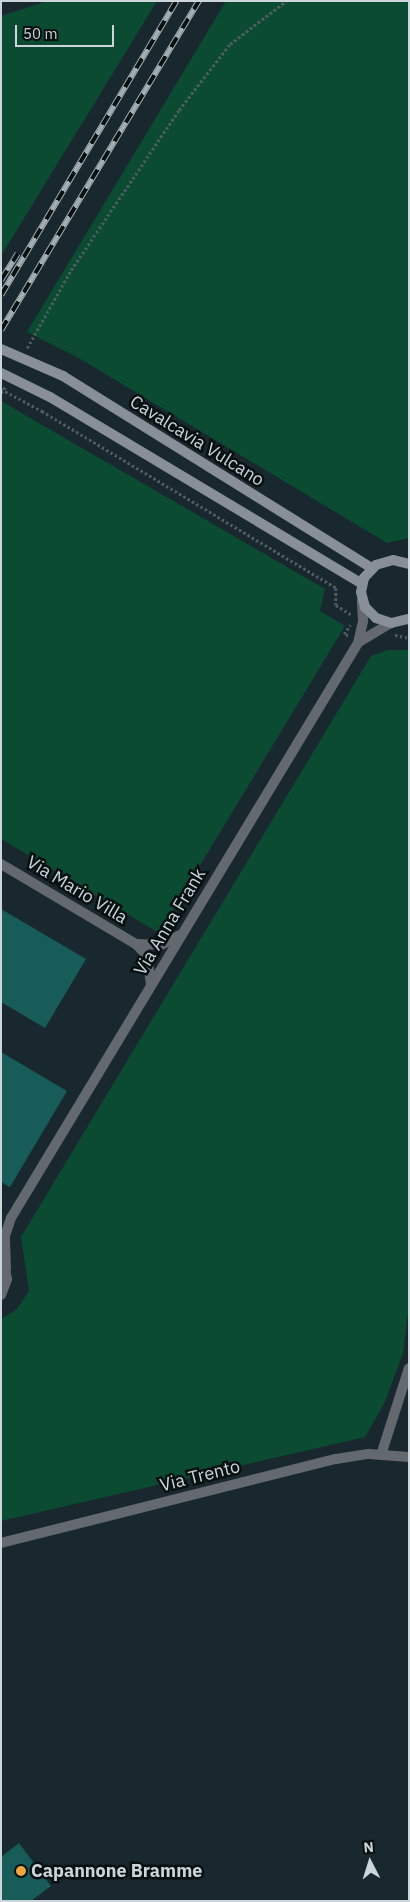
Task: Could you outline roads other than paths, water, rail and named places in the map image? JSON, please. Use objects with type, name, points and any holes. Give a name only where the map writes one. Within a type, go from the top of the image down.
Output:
[{"type":"main road","name":"Cavalcavia Vulcano","points":[[1,349],[63,376],[372,568]]},
{"type":"main road","name":"Cavalcavia Vulcano","points":[[1,373],[50,398],[362,584]]},
{"type":"main road","points":[[409,564],[387,560],[372,568],[362,584],[362,600],[376,618],[394,623],[409,624]]},
{"type":"main road","points":[[394,623],[409,619]]},
{"type":"street","name":"Via Anna Frank","points":[[1,1230],[11,1218],[358,643],[363,621],[362,600]]},
{"type":"street","name":"Via Anna Frank","points":[[358,643],[394,623]]},
{"type":"street","name":"Via Mario Villa","points":[[1,864],[136,944],[146,956],[151,986]]},
{"type":"street","name":"Via Mario Villa","points":[[136,944],[161,945],[182,934]]},
{"type":"street","name":"Via Anna Frank","points":[[1,1295],[7,1279],[4,1264],[5,1236],[11,1218]]},
{"type":"street","points":[[381,1455],[409,1368]]},
{"type":"street","name":"Via Trento","points":[[1,1543],[336,1459],[381,1455],[409,1457]]},
{"type":"railway","points":[[1,295],[176,1]]},
{"type":"railway","points":[[1,330],[199,1]]},
{"type":"railway","points":[[1,280],[17,254]]},
{"type":"place","name":"Capannone Bramme","points":[[21,1871]]}]
